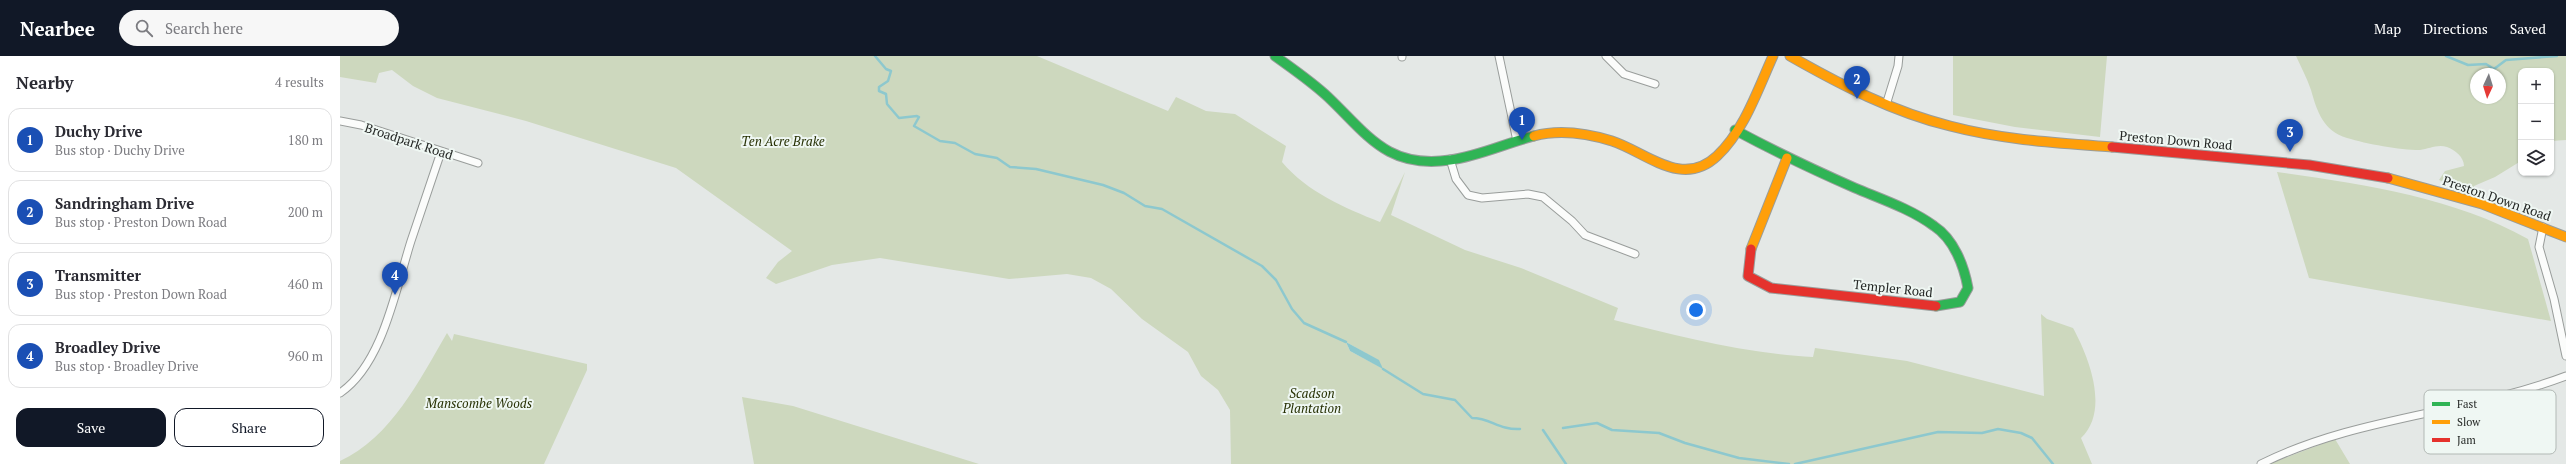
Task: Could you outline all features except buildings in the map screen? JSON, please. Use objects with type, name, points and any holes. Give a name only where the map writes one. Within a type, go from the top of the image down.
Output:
[{"type":"street","points":[[1275,56],[1326,96],[1378,146],[1393,155],[1424,163],[1473,155],[1547,133],[1586,136],[1614,142],[1656,164],[1691,170],[1710,162],[1727,144],[1773,56]]},
{"type":"street","points":[[1499,56],[1517,141]]},
{"type":"street","points":[[1606,56],[1624,74],[1655,84]]},
{"type":"street","name":"Preston Down Road","points":[[1790,56],[1886,105],[1953,126],[2025,139],[2335,169],[2425,188],[2543,227],[2566,237]]},
{"type":"street","points":[[1886,105],[1898,66],[1899,56]]},
{"type":"street","name":"Broadpark Road","points":[[340,122],[361,125],[478,163]]},
{"type":"street","name":"Templer Road","points":[[1735,130],[1787,158],[1903,208],[1935,226],[1947,238],[1964,266],[1968,288],[1960,302],[1938,306],[1771,288],[1748,276],[1750,252],[1787,158]]},
{"type":"street","points":[[340,393],[349,386],[373,354],[390,308],[441,152]]},
{"type":"street","points":[[1450,159],[1456,179],[1468,195],[1482,198],[1528,194],[1544,197],[1572,221],[1585,235],[1635,254]]},
{"type":"street","points":[[2543,227],[2539,247],[2554,299],[2566,356]]},
{"type":"street","points":[[2525,390],[2566,376]]},
{"type":"street","points":[[2261,464],[2356,428],[2424,414]]},
{"type":"green space","points":[[340,56],[1037,56],[1168,111],[1176,97],[1206,111],[1235,114],[1286,146],[1282,162],[1303,182],[1340,205],[1380,222],[1405,172],[1391,215],[1465,250],[1521,268],[1618,308],[1614,320],[1688,338],[1764,352],[1813,357],[1815,348],[1907,361],[2044,396],[2041,314],[2047,319],[2073,328],[2090,368],[2094,384],[2094,414],[2090,427],[2081,438],[2092,464],[1231,464],[1230,410],[1218,390],[1201,376],[1188,352],[1142,319],[1111,289],[1091,278],[1067,274],[1009,279],[880,258],[832,265],[776,284],[766,278],[778,262],[792,251],[676,168],[526,121],[437,98],[413,86],[392,70],[379,73],[376,83],[340,77]],"holes":[[[1346,342],[1378,360],[1382,368],[1350,351]]]},
{"type":"green space","points":[[1953,56],[2107,56],[2100,137],[2015,127],[1953,115]]},
{"type":"green space","points":[[2296,56],[2566,56],[2566,140],[2554,141],[2554,68],[2518,68],[2518,163],[2495,177],[2474,186],[2473,191],[2439,180],[2445,171],[2464,166],[2464,163],[2458,154],[2447,147],[2436,146],[2420,150],[2393,148],[2339,135],[2322,119]]},
{"type":"green space","points":[[2277,172],[2374,187],[2406,194],[2469,212],[2528,239],[2551,321],[2309,278]]},
{"type":"green space","name":"Manscombe Woods","points":[[447,333],[452,341],[454,334],[587,364],[587,370],[544,464],[340,464],[340,461],[358,451],[389,423],[415,388]]},
{"type":"green space","points":[[742,397],[793,406],[979,464],[754,464]]},
{"type":"green space","points":[[2335,439],[2350,464],[2269,464]]},
{"type":"water","points":[[1346,342],[1379,360],[1383,369],[1350,351]]},
{"type":"waterway","points":[[875,56],[886,69],[891,71],[888,81],[879,87],[879,91],[886,94],[887,104],[899,118],[917,116],[919,117],[914,126],[940,141],[955,143],[975,154],[997,158],[1010,167],[1036,169],[1103,185],[1124,193],[1145,206],[1162,209],[1262,266],[1276,280],[1292,309],[1304,323],[1346,342]]},
{"type":"waterway","points":[[2446,56],[2468,65],[2486,64],[2494,69],[2506,60],[2557,56]]},
{"type":"waterway","points":[[1383,369],[1423,394],[1455,400],[1472,418],[1484,420],[1506,428],[1520,429]]},
{"type":"waterway","points":[[1563,428],[1597,423],[1612,430],[1659,433],[1685,443],[1739,458],[1789,464]]},
{"type":"waterway","points":[[1795,464],[1938,432],[1982,433],[1998,429],[2021,433],[2032,438],[2053,464]]},
{"type":"waterway","points":[[1543,430],[1566,464]]},
{"type":"traffic: fast","points":[[1275,56],[1322,91],[1355,124],[1380,146],[1394,154],[1410,159],[1428,161],[1461,158],[1534,136]]},
{"type":"traffic: fast","points":[[1735,130],[1809,167],[1906,209],[1941,231],[1947,238],[1961,262],[1968,288],[1960,302],[1936,306]]},
{"type":"traffic: slow","points":[[1534,136],[1563,132],[1583,134],[1612,141],[1664,165],[1677,169],[1691,169],[1704,165],[1717,156],[1727,146],[1743,122],[1773,56]]},
{"type":"traffic: slow","points":[[1790,56],[1868,97],[1908,113],[1950,126],[2010,138],[2112,147]]},
{"type":"traffic: slow","points":[[1751,249],[1787,158]]},
{"type":"traffic: slow","points":[[2388,178],[2482,204],[2566,237]]},
{"type":"traffic: jam","points":[[2112,147],[2309,165],[2388,178]]},
{"type":"traffic: jam","points":[[1751,249],[1748,276],[1771,288],[1936,306]]},
{"type":"place","name":"Sandringham Drive","points":[[1857,99]]},
{"type":"place","name":"Duchy Drive","points":[[1522,140]]},
{"type":"place","name":"Transmitter","points":[[2290,152]]},
{"type":"place","name":"Broadley Drive","points":[[395,295]]},
{"type":"park label","name":"Ten Acre Brake","points":[[783,141]]},
{"type":"park label","name":"Scadson Plantation","points":[[1312,400]]}]
